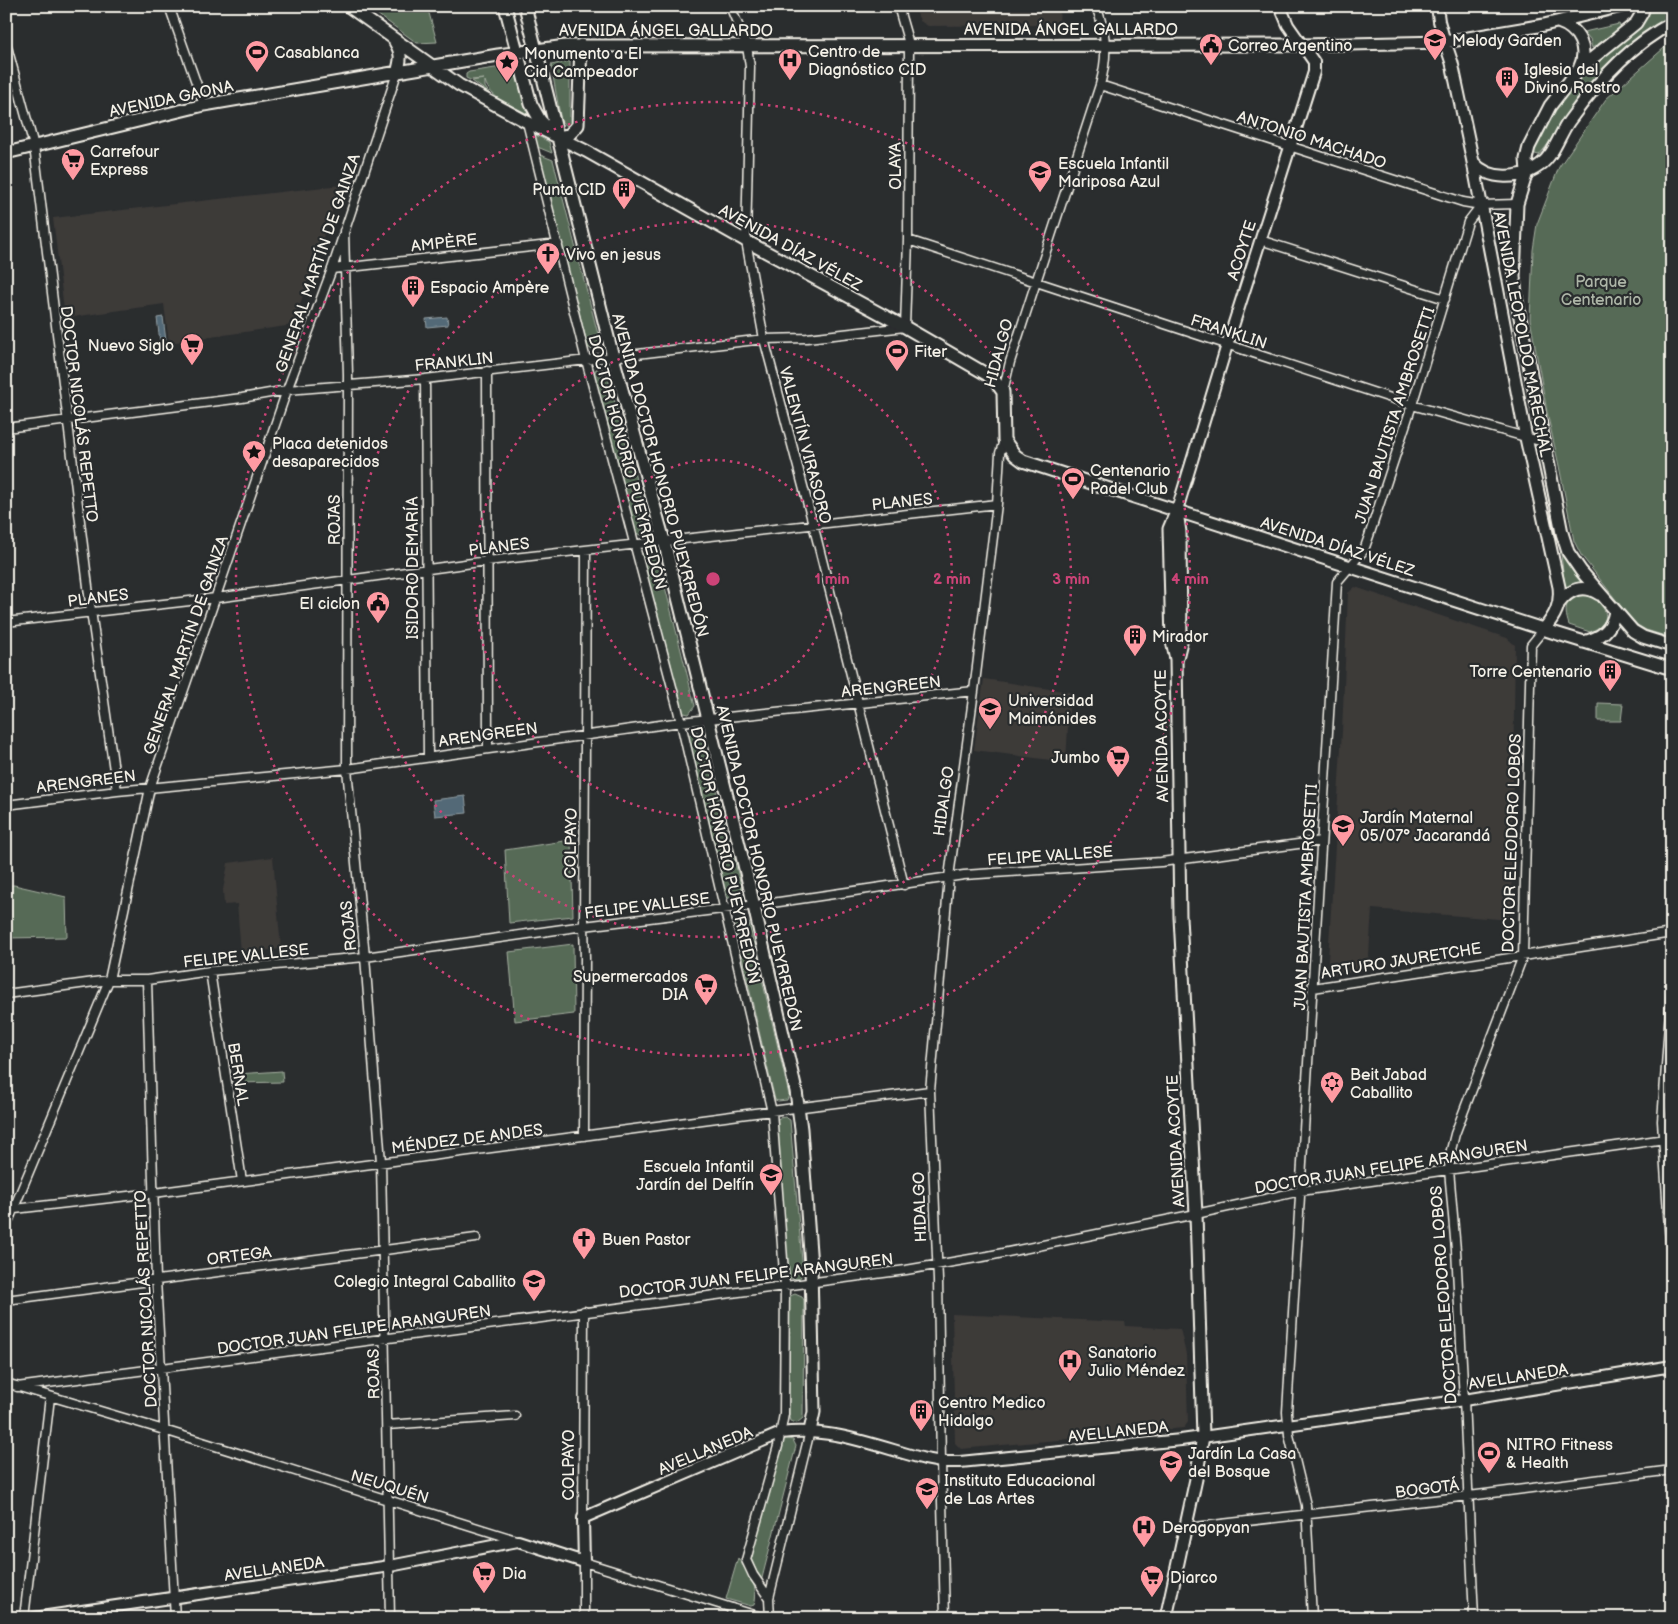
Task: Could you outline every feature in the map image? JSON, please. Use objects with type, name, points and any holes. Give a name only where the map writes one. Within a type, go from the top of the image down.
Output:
[{"type":"main road","points":[[348,6],[458,85],[557,137],[569,135],[578,125],[582,45]]},
{"type":"main road","points":[[505,6],[531,104],[540,120],[557,137]]},
{"type":"main road","name":"AVENIDA DOCTOR HONORIO PUEYRREDÓN","points":[[525,6],[613,357],[664,541],[754,906],[799,1109],[811,1283],[814,1412],[810,1431]]},
{"type":"main road","name":"AVENIDA ÁNGEL GALLARDO","points":[[517,53],[536,49],[582,45],[1301,45],[1445,42],[1558,22],[1622,6]]},
{"type":"main road","name":"AVENIDA LEOPOLDO MARECHAL","points":[[1614,611],[1581,571],[1568,552],[1563,540],[1517,302],[1514,277],[1517,204],[1527,172],[1526,159],[1529,147],[1537,128],[1554,99],[1579,69],[1636,23],[1644,6]]},
{"type":"main road","points":[[1558,22],[1572,28],[1581,42],[1583,56],[1579,69]]},
{"type":"main road","points":[[1473,162],[1478,168],[1495,176],[1509,176],[1527,172],[1539,166],[1548,157],[1568,122],[1594,89],[1645,40],[1672,23]]},
{"type":"main road","points":[[392,37],[401,52],[397,73]]},
{"type":"main road","name":"AVENIDA LEOPOLDO MARECHAL","points":[[1445,42],[1452,63],[1473,162],[1526,438],[1557,578],[1559,603]]},
{"type":"main road","name":"AVENIDA GAONA","points":[[6,153],[204,106],[517,53]]},
{"type":"main road","name":"AVENIDA DÍAZ VÉLEZ","points":[[557,137],[586,151],[746,242],[905,327],[986,374],[995,381],[1003,392]]},
{"type":"main road","name":"HIDALGO","points":[[1003,392],[1004,440]]},
{"type":"main road","name":"AVENIDA DÍAZ VÉLEZ","points":[[1004,440],[1015,455],[1023,461],[1544,630],[1672,669]]},
{"type":"main road","name":"AVENIDA ACOYTE","points":[[1166,1618],[1186,1528],[1203,1436],[1196,1214],[1181,945],[1176,659],[1181,642],[1180,532],[1177,510]]},
{"type":"main road","points":[[1544,630],[1554,618],[1559,603],[1571,591],[1582,588],[1592,590],[1604,598]]},
{"type":"main road","points":[[1583,642],[1597,638],[1606,632],[1612,623],[1614,611]]},
{"type":"main road","points":[[1614,611],[1637,634],[1672,646]]},
{"type":"street","points":[[169,6],[204,106]]},
{"type":"street","name":"VALENTÍN VIRASORO","points":[[730,6],[747,46],[750,67],[746,242],[764,339],[813,524],[904,885]]},
{"type":"street","name":"OLAYA","points":[[898,6],[909,44],[908,240],[905,327]]},
{"type":"street","name":"HIDALGO","points":[[1003,392],[1010,362],[1106,64],[1102,23],[1096,6]]},
{"type":"street","name":"ACOYTE","points":[[1177,510],[1227,345],[1314,72],[1314,62],[1288,25],[1280,6]]},
{"type":"street","points":[[1437,6],[1439,22],[1445,42]]},
{"type":"street","name":"DOCTOR NICOLÁS REPETTO","points":[[6,43],[34,146],[91,612],[117,791]]},
{"type":"street","name":"GENERAL MARTÍN DE GAINZA","points":[[6,1226],[10,1209],[110,980],[150,788],[287,390],[332,268],[397,73]]},
{"type":"street","name":"ANTONIO MACHADO","points":[[1100,85],[1462,202],[1481,205],[1517,204]]},
{"type":"street","name":"DOCTOR HONORIO PUEYRREDÓN","points":[[527,122],[586,360],[680,722],[772,1112],[785,1286],[784,1414],[781,1433],[746,1560],[768,1598]]},
{"type":"street","name":"JUAN BAUTISTA AMBROSETTI","points":[[1312,1618],[1305,1496],[1287,1424],[1337,582],[1364,550],[1370,536],[1468,222],[1481,205]]},
{"type":"street","name":"ROJAS","points":[[344,231],[347,386],[346,769],[365,957],[381,1162],[386,1338],[390,1618]]},
{"type":"street","name":"FRANKLIN","points":[[908,240],[1412,405],[1543,442]]},
{"type":"street","points":[[1260,240],[1445,299]]},
{"type":"street","name":"AMPÈRE","points":[[332,268],[558,244]]},
{"type":"street","name":"FRANKLIN","points":[[6,428],[242,398],[287,390],[425,378],[764,339],[807,338],[905,327]]},
{"type":"street","points":[[487,371],[488,748]]},
{"type":"street","name":"ISIDORO DEMARÍA","points":[[425,378],[428,757]]},
{"type":"street","name":"HIDALGO","points":[[945,1618],[938,1264],[930,1091],[948,878],[997,504],[1000,453],[1004,440]]},
{"type":"street","name":"PLANES","points":[[6,622],[216,598],[487,561],[997,504]]},
{"type":"street","name":"COLPAYO","points":[[584,1136],[586,551]]},
{"type":"street","name":"DOCTOR ELEODORO LOBOS","points":[[1474,1618],[1456,1250],[1448,1170],[1455,1134],[1523,956],[1530,645],[1544,630]]},
{"type":"street","name":"ARENGREEN","points":[[6,805],[117,791],[346,769],[680,722],[974,691]]},
{"type":"street","name":"FELIPE VALLESE","points":[[6,994],[110,980],[147,980],[210,971],[365,957],[584,926],[754,906],[948,878],[1179,859],[1322,841]]},
{"type":"street","name":"ARTURO JAURETCHE","points":[[1313,988],[1672,933]]},
{"type":"street","name":"BERNAL","points":[[210,971],[242,1181]]},
{"type":"street","name":"DOCTOR NICOLÁS REPETTO","points":[[147,980],[156,1280],[175,1618]]},
{"type":"street","points":[[1672,983],[1662,1120],[1668,1139],[1672,1274]]},
{"type":"street","name":"MÉNDEZ DE ANDES","points":[[10,1209],[154,1193],[930,1091]]},
{"type":"street","name":"DOCTOR JUAN FELIPE ARANGUREN","points":[[17,1387],[584,1311],[811,1283],[938,1264],[1196,1214],[1300,1191],[1668,1139]]},
{"type":"street","name":"ORTEGA","points":[[6,1300],[476,1238]]},
{"type":"street","name":"COLPAYO","points":[[584,1311],[584,1618]]},
{"type":"street","name":"AVELLANEDA","points":[[583,1518],[781,1433],[810,1431],[827,1433],[941,1462],[969,1461],[1203,1436],[1464,1400],[1672,1366]]},
{"type":"street","name":"NEUQUÉN","points":[[6,1384],[164,1430],[388,1502],[764,1618]]},
{"type":"street","points":[[24,1618],[50,1397]]},
{"type":"street","points":[[387,1425],[515,1416]]},
{"type":"street","name":"AVENIDA DOCTOR HONORIO PUEYRREDÓN","points":[[770,1618],[768,1598],[810,1431]]},
{"type":"street","name":"BOGOTÁ","points":[[1186,1528],[1307,1516],[1672,1470]]},
{"type":"street","name":"AVELLANEDA","points":[[34,1618],[390,1566],[518,1541]]},
{"type":"street","points":[[730,1618],[733,1608]]},
{"type":"shaded area","points":[[914,6],[1060,6],[1059,25],[928,26],[920,21]]},
{"type":"shaded area","points":[[341,185],[293,325],[169,343],[164,304],[65,318],[53,218]]},
{"type":"shaded area","points":[[1355,587],[1507,638],[1515,645],[1511,920],[1372,909],[1368,970],[1327,976],[1342,731],[1348,593]]},
{"type":"shaded area","points":[[984,679],[1070,692],[1066,762],[974,750]]},
{"type":"shaded area","points":[[273,857],[281,949],[241,953],[237,904],[224,905],[223,890],[228,863]]},
{"type":"shaded area","name":"Sanatorio Julio Méndez","points":[[952,1314],[1125,1322],[1126,1326],[1180,1329],[1186,1354],[1188,1422],[1184,1428],[961,1449],[955,1443]]},
{"type":"green space","points":[[366,6],[427,6],[437,42],[417,43]]},
{"type":"green space","points":[[1672,7],[1672,18],[1587,90],[1574,105],[1539,155],[1535,154],[1534,151],[1543,130],[1553,111],[1566,94],[1595,64],[1644,22],[1650,12]]},
{"type":"green space","points":[[1619,24],[1621,28],[1592,48],[1590,39],[1584,32]]},
{"type":"green space","name":"Parque Centenario","points":[[1672,41],[1672,638],[1646,630],[1634,623],[1581,555],[1574,541],[1530,319],[1533,250],[1537,224],[1559,167],[1606,99]]},
{"type":"green space","points":[[570,61],[570,123],[567,126],[561,121],[551,65]]},
{"type":"green space","points":[[515,65],[528,114],[497,97],[492,93],[485,81],[485,87],[490,94],[472,81],[484,79],[470,80],[466,78],[466,74],[469,72]]},
{"type":"green space","points":[[536,135],[549,142],[552,153],[535,146],[534,136]]},
{"type":"green space","points":[[538,154],[553,160],[600,342],[596,350],[588,347]]},
{"type":"green space","points":[[596,369],[606,370],[649,527],[643,535],[636,533],[594,373]]},
{"type":"green space","points":[[1560,546],[1566,561],[1582,582],[1565,588]]},
{"type":"green space","points":[[655,551],[657,555],[695,706],[689,714],[681,710],[641,559],[644,552]]},
{"type":"green space","points":[[1586,594],[1599,603],[1606,616],[1600,626],[1590,632],[1569,625],[1566,613],[1567,604],[1570,600],[1579,595]]},
{"type":"green space","points":[[1598,703],[1623,704],[1621,721],[1598,721]]},
{"type":"green space","points":[[694,731],[701,733],[742,889],[741,895],[736,900],[728,898],[725,894],[688,738]]},
{"type":"green space","points":[[571,840],[573,916],[509,923],[505,850]]},
{"type":"green space","points":[[6,885],[14,885],[66,897],[67,937],[6,938]]},
{"type":"green space","points":[[739,919],[746,920],[749,923],[789,1095],[787,1100],[775,1100],[735,927]]},
{"type":"green space","points":[[573,944],[574,1014],[515,1021],[509,952]]},
{"type":"green space","points":[[282,1071],[283,1082],[238,1083],[237,1074]]},
{"type":"green space","points":[[785,1117],[790,1120],[803,1273],[799,1279],[790,1278],[787,1274],[777,1121],[779,1118]]},
{"type":"green space","points":[[795,1294],[804,1300],[803,1418],[797,1423],[790,1421],[789,1417],[787,1300]]},
{"type":"green space","points":[[784,1438],[793,1440],[796,1446],[761,1582],[751,1558],[781,1442]]},
{"type":"green space","points":[[738,1558],[749,1574],[754,1586],[754,1605],[751,1606],[726,1599]]},
{"type":"water","points":[[163,317],[166,341],[160,342],[157,318]]},
{"type":"water","points":[[447,317],[448,325],[427,327],[426,319]]},
{"type":"water","points":[[465,796],[467,813],[435,816],[433,800]]},
{"type":"place","name":"Melody Garden","points":[[1435,61]]},
{"type":"place","name":"Correo Argentino","points":[[1211,66]]},
{"type":"place","name":"Casablanca","points":[[257,73]]},
{"type":"place","name":"Centro de Diagnóstico CID","points":[[790,81]]},
{"type":"place","name":"Monumento a El Cid Campeador","points":[[507,83]]},
{"type":"place","name":"Iglesia del Divino Rostro","points":[[1507,99]]},
{"type":"place","name":"Carrefour Express","points":[[73,181]]},
{"type":"place","name":"Escuela Infantil Mariposa Azul","points":[[1040,193]]},
{"type":"place","name":"Punta CID","points":[[624,210]]},
{"type":"place","name":"Vivo en jesus","points":[[548,275]]},
{"type":"place","name":"Espacio Ampère","points":[[413,308]]},
{"type":"place","name":"Nuevo Siglo","points":[[192,366]]},
{"type":"place","name":"Fiter","points":[[897,372]]},
{"type":"place","name":"Placa detenidos desaparecidos","points":[[254,473]]},
{"type":"place","name":"Centenario Padel Club","points":[[1073,500]]},
{"type":"place","name":"El ciclon","points":[[378,624]]},
{"type":"place","name":"Mirador","points":[[1135,657]]},
{"type":"place","name":"Torre Centenario","points":[[1610,692]]},
{"type":"place","name":"Universidad Maimónides","points":[[990,730]]},
{"type":"place","name":"Jumbo","points":[[1118,778]]},
{"type":"place","name":"Jardín Maternal 05/07° Jacarandá","points":[[1343,847]]},
{"type":"place","name":"Supermercados DIA","points":[[706,1006]]},
{"type":"place","name":"Beit Jabad Caballito","points":[[1332,1104]]},
{"type":"place","name":"Escuela Infantil Jardín del Delfín","points":[[771,1196]]},
{"type":"place","name":"Buen Pastor","points":[[584,1260]]},
{"type":"place","name":"Colegio Integral Caballito","points":[[534,1302]]},
{"type":"place","name":"Sanatorio Julio Méndez","points":[[1070,1382]]},
{"type":"place","name":"Centro Medico Hidalgo","points":[[921,1432]]},
{"type":"place","name":"NITRO Fitness & Health","points":[[1489,1474]]},
{"type":"place","name":"Jardín La Casa del Bosque","points":[[1171,1483]]},
{"type":"place","name":"Instituto Educacional de Las Artes","points":[[927,1510]]},
{"type":"place","name":"Deragopyan","points":[[1144,1548]]},
{"type":"place","name":"Dia","points":[[484,1594]]},
{"type":"place","name":"Diarco","points":[[1152,1598]]}]
